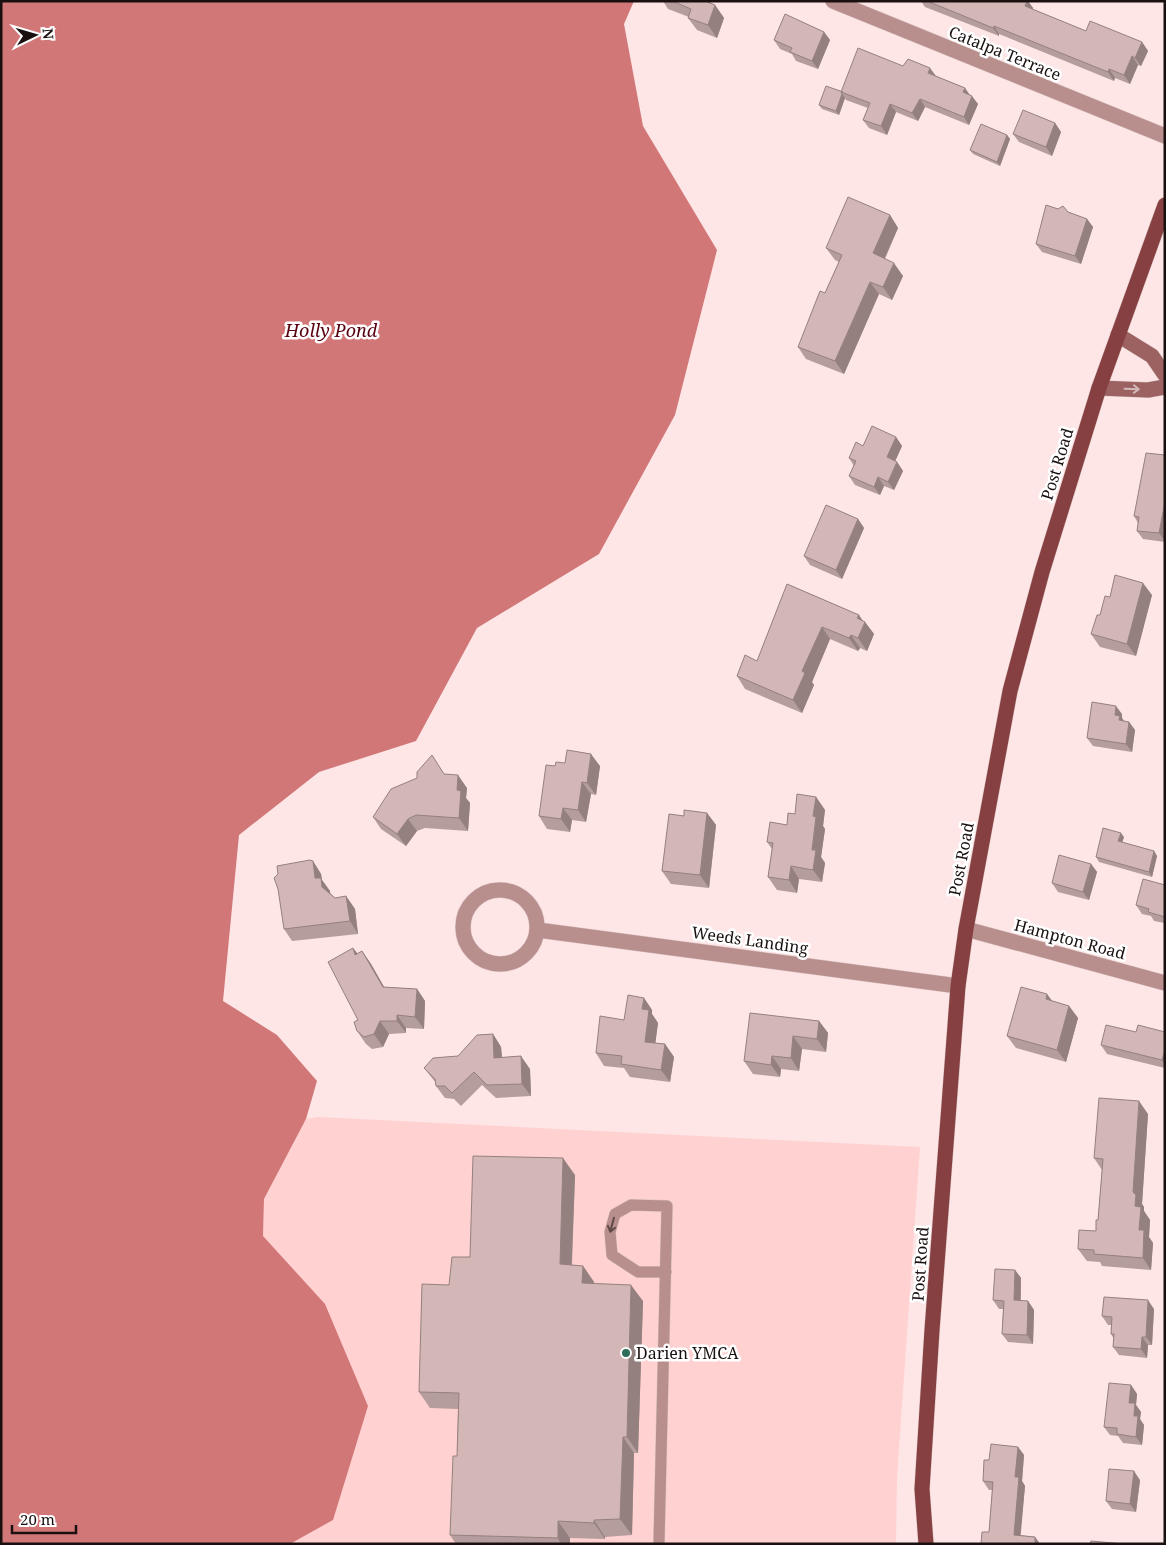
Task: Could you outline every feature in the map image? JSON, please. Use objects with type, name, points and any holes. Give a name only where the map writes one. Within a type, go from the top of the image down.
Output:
[{"type":"main road","name":"Post Road","points":[[926,1544],[922,1489],[958,986],[966,929],[1010,691],[1044,568],[1099,388],[1165,205]]},
{"type":"main road","points":[[1118,334],[1152,356],[1165,374]]},
{"type":"main road","points":[[1099,388],[1148,390],[1165,387]]},
{"type":"street","name":"Catalpa Terrace","points":[[833,1],[1165,136]]},
{"type":"street","points":[[497,889],[510,890],[522,896],[531,905],[537,917],[538,930],[535,943],[527,953],[516,961],[504,964],[491,963],[479,958],[470,949],[464,937],[463,924],[466,911],[474,900],[484,892],[497,889]]},
{"type":"street","name":"Hampton Road","points":[[966,929],[1165,984]]},
{"type":"street","name":"Weeds Landing","points":[[538,930],[958,986]]},
{"type":"lane","points":[[659,1544],[666,1272],[667,1206],[631,1206],[615,1214],[610,1232],[612,1255],[626,1266],[638,1272],[666,1272]]},
{"type":"shaded area","name":"Darien YMCA","points":[[318,1117],[920,1147],[897,1477],[896,1544],[290,1544],[333,1520],[263,1236],[264,1199],[306,1119]]},
{"type":"water","name":"Holly Pond","points":[[1,1],[634,1],[624,24],[643,126],[717,250],[675,415],[599,554],[477,628],[416,741],[319,772],[239,835],[223,1001],[277,1035],[317,1081],[306,1119],[264,1199],[263,1236],[325,1304],[368,1406],[333,1520],[290,1544],[1,1544]]},
{"type":"building","points":[[672,1],[705,1],[715,5],[708,25],[688,18],[691,9]]},
{"type":"building","points":[[927,1],[1027,1],[1025,6],[1086,31],[1090,21],[1142,42],[1135,58],[1132,56],[1124,75],[1109,69],[1108,72]]},
{"type":"building","points":[[785,14],[824,32],[812,61],[790,52],[792,48],[774,40]]},
{"type":"building","points":[[858,48],[903,66],[908,59],[930,68],[928,73],[965,88],[963,92],[972,96],[964,117],[920,99],[912,113],[890,104],[881,126],[863,120],[870,103],[841,92]]},
{"type":"building","points":[[826,86],[843,92],[841,92],[836,111],[819,105]]},
{"type":"building","points":[[1023,110],[1055,123],[1046,147],[1013,134]]},
{"type":"building","points":[[981,124],[1007,135],[997,162],[970,150]]},
{"type":"building","points":[[848,197],[890,215],[873,253],[894,263],[883,287],[870,282],[835,361],[798,347],[820,291],[825,293],[842,255],[826,248]]},
{"type":"building","points":[[1046,205],[1058,209],[1063,206],[1068,212],[1087,219],[1075,256],[1036,244]]},
{"type":"building","points":[[872,426],[896,437],[887,457],[897,462],[888,482],[878,477],[874,487],[849,476],[856,461],[849,458],[856,442],[863,446]]},
{"type":"building","points":[[1146,453],[1165,455],[1165,502],[1159,533],[1137,531],[1139,517],[1134,516]]},
{"type":"building","points":[[826,505],[858,519],[836,570],[804,556]]},
{"type":"building","points":[[1115,575],[1143,583],[1127,644],[1091,634],[1097,615],[1100,615],[1105,596],[1110,597]]},
{"type":"building","points":[[787,584],[859,615],[857,618],[865,622],[858,638],[851,635],[849,638],[822,627],[802,671],[805,673],[793,700],[737,676],[745,655],[757,661]]},
{"type":"building","points":[[1092,702],[1116,706],[1115,715],[1120,716],[1119,720],[1129,722],[1126,744],[1087,738]]},
{"type":"building","points":[[567,750],[591,754],[587,783],[582,782],[578,810],[563,808],[561,819],[539,816],[546,765],[555,766],[556,762],[565,763]]},
{"type":"building","points":[[432,755],[444,774],[458,775],[457,790],[461,791],[459,818],[416,815],[408,819],[397,834],[373,817],[391,789],[417,778],[417,772]]},
{"type":"building","points":[[797,794],[816,797],[813,816],[816,817],[812,850],[816,850],[813,870],[791,866],[789,880],[768,877],[773,843],[767,842],[770,822],[787,825],[788,813],[795,814]]},
{"type":"building","points":[[684,810],[707,813],[700,875],[662,871],[669,814],[684,816]]},
{"type":"building","points":[[1103,828],[1121,833],[1118,841],[1154,851],[1149,872],[1096,857]]},
{"type":"building","points":[[1059,855],[1091,864],[1083,892],[1052,883]]},
{"type":"building","points":[[313,861],[315,878],[321,878],[322,887],[335,898],[346,896],[350,921],[284,929],[278,889],[274,878],[278,874],[277,866]]},
{"type":"building","points":[[1143,879],[1165,885],[1165,917],[1148,912],[1149,909],[1136,905]]},
{"type":"building","points":[[353,948],[355,955],[362,951],[383,987],[417,989],[415,1017],[397,1015],[397,1021],[380,1021],[374,1034],[364,1037],[357,1031],[354,1022],[358,1020],[328,962]]},
{"type":"building","points":[[1021,987],[1047,994],[1046,999],[1069,1006],[1057,1050],[1007,1036]]},
{"type":"building","points":[[628,995],[644,998],[642,1009],[649,1010],[645,1042],[665,1044],[661,1070],[621,1064],[622,1056],[596,1053],[600,1016],[624,1020]]},
{"type":"building","points":[[750,1013],[819,1021],[817,1039],[793,1036],[791,1058],[772,1056],[771,1065],[744,1061]]},
{"type":"building","points":[[1106,1025],[1136,1032],[1138,1025],[1165,1032],[1165,1050],[1162,1060],[1101,1045]]},
{"type":"building","points":[[493,1034],[494,1058],[521,1056],[522,1084],[487,1085],[474,1072],[452,1093],[445,1086],[436,1086],[435,1079],[424,1068],[433,1058],[458,1056],[477,1035]]},
{"type":"building","points":[[1099,1098],[1139,1101],[1133,1192],[1136,1195],[1135,1206],[1141,1207],[1139,1230],[1144,1230],[1143,1258],[1094,1254],[1094,1250],[1078,1249],[1079,1230],[1096,1231],[1096,1220],[1098,1220],[1103,1159],[1094,1158]]},
{"type":"building","points":[[473,1156],[563,1158],[560,1264],[583,1266],[582,1283],[631,1285],[627,1437],[623,1437],[620,1519],[594,1520],[594,1523],[558,1521],[558,1538],[450,1535],[453,1456],[457,1456],[459,1393],[419,1392],[422,1284],[449,1285],[452,1257],[470,1257]]},
{"type":"building","points":[[995,1269],[1015,1270],[1014,1300],[1028,1301],[1027,1335],[1002,1334],[1004,1301],[993,1300]]},
{"type":"building","points":[[1104,1297],[1148,1300],[1146,1337],[1142,1337],[1141,1349],[1113,1347],[1114,1334],[1111,1334],[1112,1317],[1102,1316]]},
{"type":"building","points":[[1109,1383],[1131,1385],[1129,1403],[1135,1403],[1134,1416],[1138,1416],[1136,1437],[1117,1434],[1117,1428],[1104,1427]]},
{"type":"building","points":[[991,1444],[1018,1447],[1015,1477],[1019,1477],[1014,1535],[1035,1537],[1035,1544],[981,1544],[982,1532],[989,1532],[993,1482],[983,1481],[984,1460],[989,1460]]},
{"type":"building","points":[[1109,1469],[1134,1471],[1130,1504],[1106,1501]]},
{"type":"building","points":[[1091,1541],[1124,1544],[1090,1544]]},
{"type":"place","name":"Darien YMCA","points":[[626,1353]]}]
